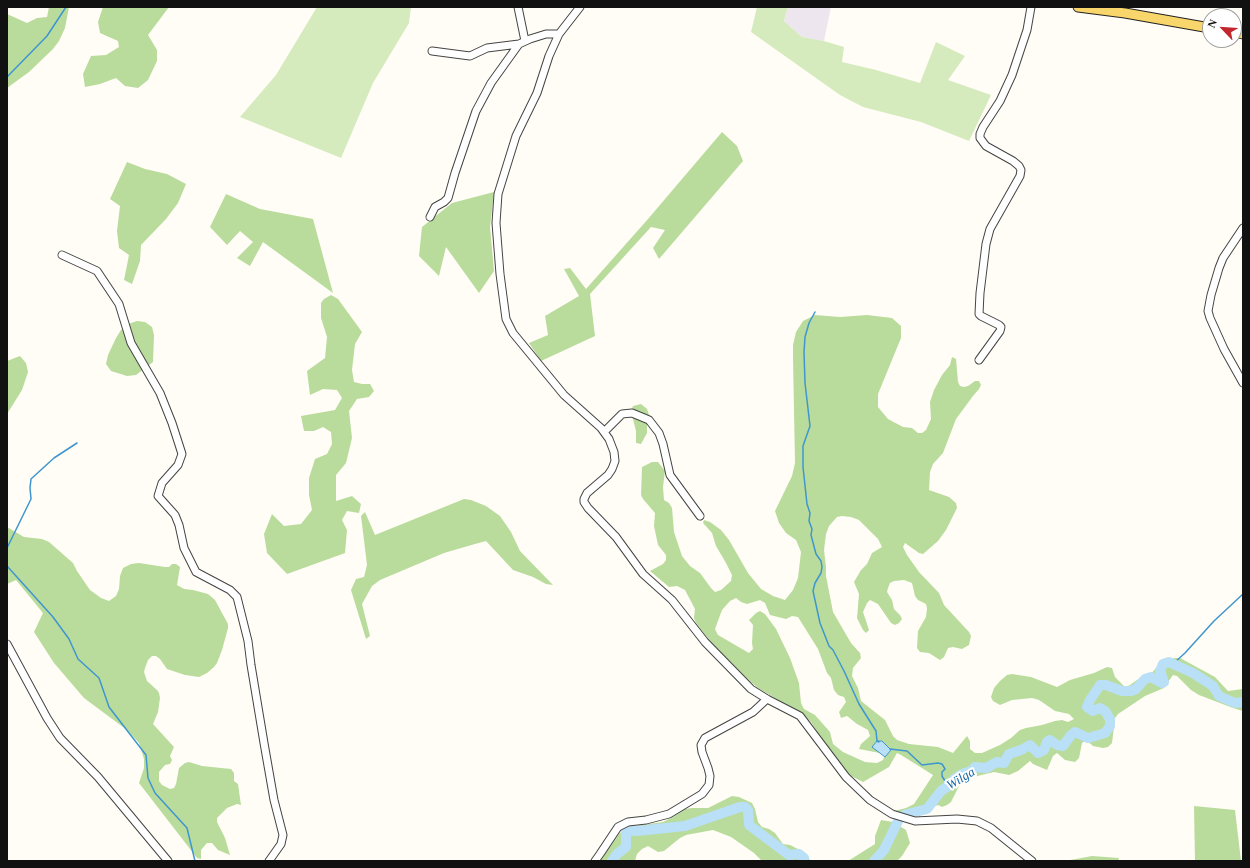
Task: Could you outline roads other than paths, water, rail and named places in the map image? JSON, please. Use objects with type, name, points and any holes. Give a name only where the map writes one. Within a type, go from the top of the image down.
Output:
[{"type":"main road","points":[[1078,7],[1125,13],[1202,27]]},
{"type":"street","points":[[430,217],[435,207],[448,198],[455,173],[480,103],[491,83],[522,42],[518,7]]},
{"type":"street","points":[[580,7],[559,34],[548,56],[537,93],[516,136],[498,194],[496,223],[500,274],[506,320],[512,333],[564,395],[591,417],[604,432],[614,452],[614,465],[608,474],[585,496],[584,502],[616,537],[643,574],[672,600],[705,642],[745,683],[767,700],[800,716],[846,777],[870,800],[892,814],[905,819],[915,821],[957,819],[977,822],[991,828],[1032,861]]},
{"type":"street","points":[[979,360],[1000,331],[1001,327],[979,314],[986,244],[990,228],[1020,176],[1021,170],[1013,161],[986,146],[980,138],[980,134],[982,127],[1000,101],[1012,76],[1027,30],[1032,7]]},
{"type":"street","points":[[432,51],[470,56],[487,48],[522,42],[546,34],[559,34]]},
{"type":"street","points":[[1243,228],[1218,268],[1210,295],[1208,311],[1224,349],[1243,383]]},
{"type":"street","points":[[62,255],[97,271],[119,304],[131,343],[160,393],[182,454],[178,465],[162,483],[158,496],[175,515],[179,525],[184,548],[196,572],[230,590],[237,597],[248,641],[274,800],[283,835],[281,844],[269,861]]},
{"type":"street","points":[[604,432],[622,414],[632,413],[649,420],[659,433],[670,475],[700,516]]},
{"type":"street","points":[[7,644],[47,718],[60,738],[98,777],[168,861]]},
{"type":"street","points":[[594,861],[618,827],[628,822],[646,820],[669,814],[702,794],[709,785],[710,776],[701,745],[705,738],[753,712],[767,700]]},
{"type":"water","points":[[877,741],[882,741],[891,750],[885,757],[872,747]]},
{"type":"waterway","points":[[7,77],[47,36],[66,7]]},
{"type":"waterway","points":[[815,312],[809,323],[805,337],[805,383],[810,426],[803,446],[803,467],[807,504],[810,513],[809,521],[812,529],[811,535],[816,554],[821,561],[822,567],[813,591],[820,623],[829,646],[833,650],[844,671],[859,704],[876,731],[877,741],[879,742]]},
{"type":"waterway","points":[[7,548],[31,499],[31,479],[54,458],[77,443]]},
{"type":"waterway","points":[[7,566],[53,617],[69,639],[78,659],[99,678],[109,707],[146,755],[148,778],[155,793],[187,828],[195,861]]},
{"type":"waterway","points":[[1174,663],[1214,621],[1243,594]]},
{"type":"waterway","name":"Wilga","points":[[904,815],[927,809],[941,791],[950,785],[954,779],[971,771],[975,767],[986,768],[997,762],[1004,763],[1009,754],[1030,745],[1038,753],[1044,750],[1047,742],[1050,740],[1057,745],[1063,746],[1075,732],[1088,738],[1105,733],[1110,726],[1110,719],[1105,711],[1100,708],[1093,711],[1087,707],[1100,685],[1106,685],[1122,691],[1131,691],[1136,689],[1145,679],[1151,677],[1162,683],[1164,682],[1160,671],[1163,664],[1169,662],[1193,673],[1213,686],[1219,696],[1235,703],[1243,702]]},
{"type":"waterway","points":[[890,749],[907,751],[922,765],[942,764],[945,769],[942,772],[942,776],[945,781],[944,788]]},
{"type":"waterway","name":"Wilga","points":[[612,861],[617,854],[626,847],[626,830],[637,831],[685,826],[740,807],[745,807],[748,810],[749,825],[789,855],[799,854],[804,858],[803,861]]},
{"type":"waterway","name":"Wilga","points":[[874,861],[884,850],[898,821]]}]
